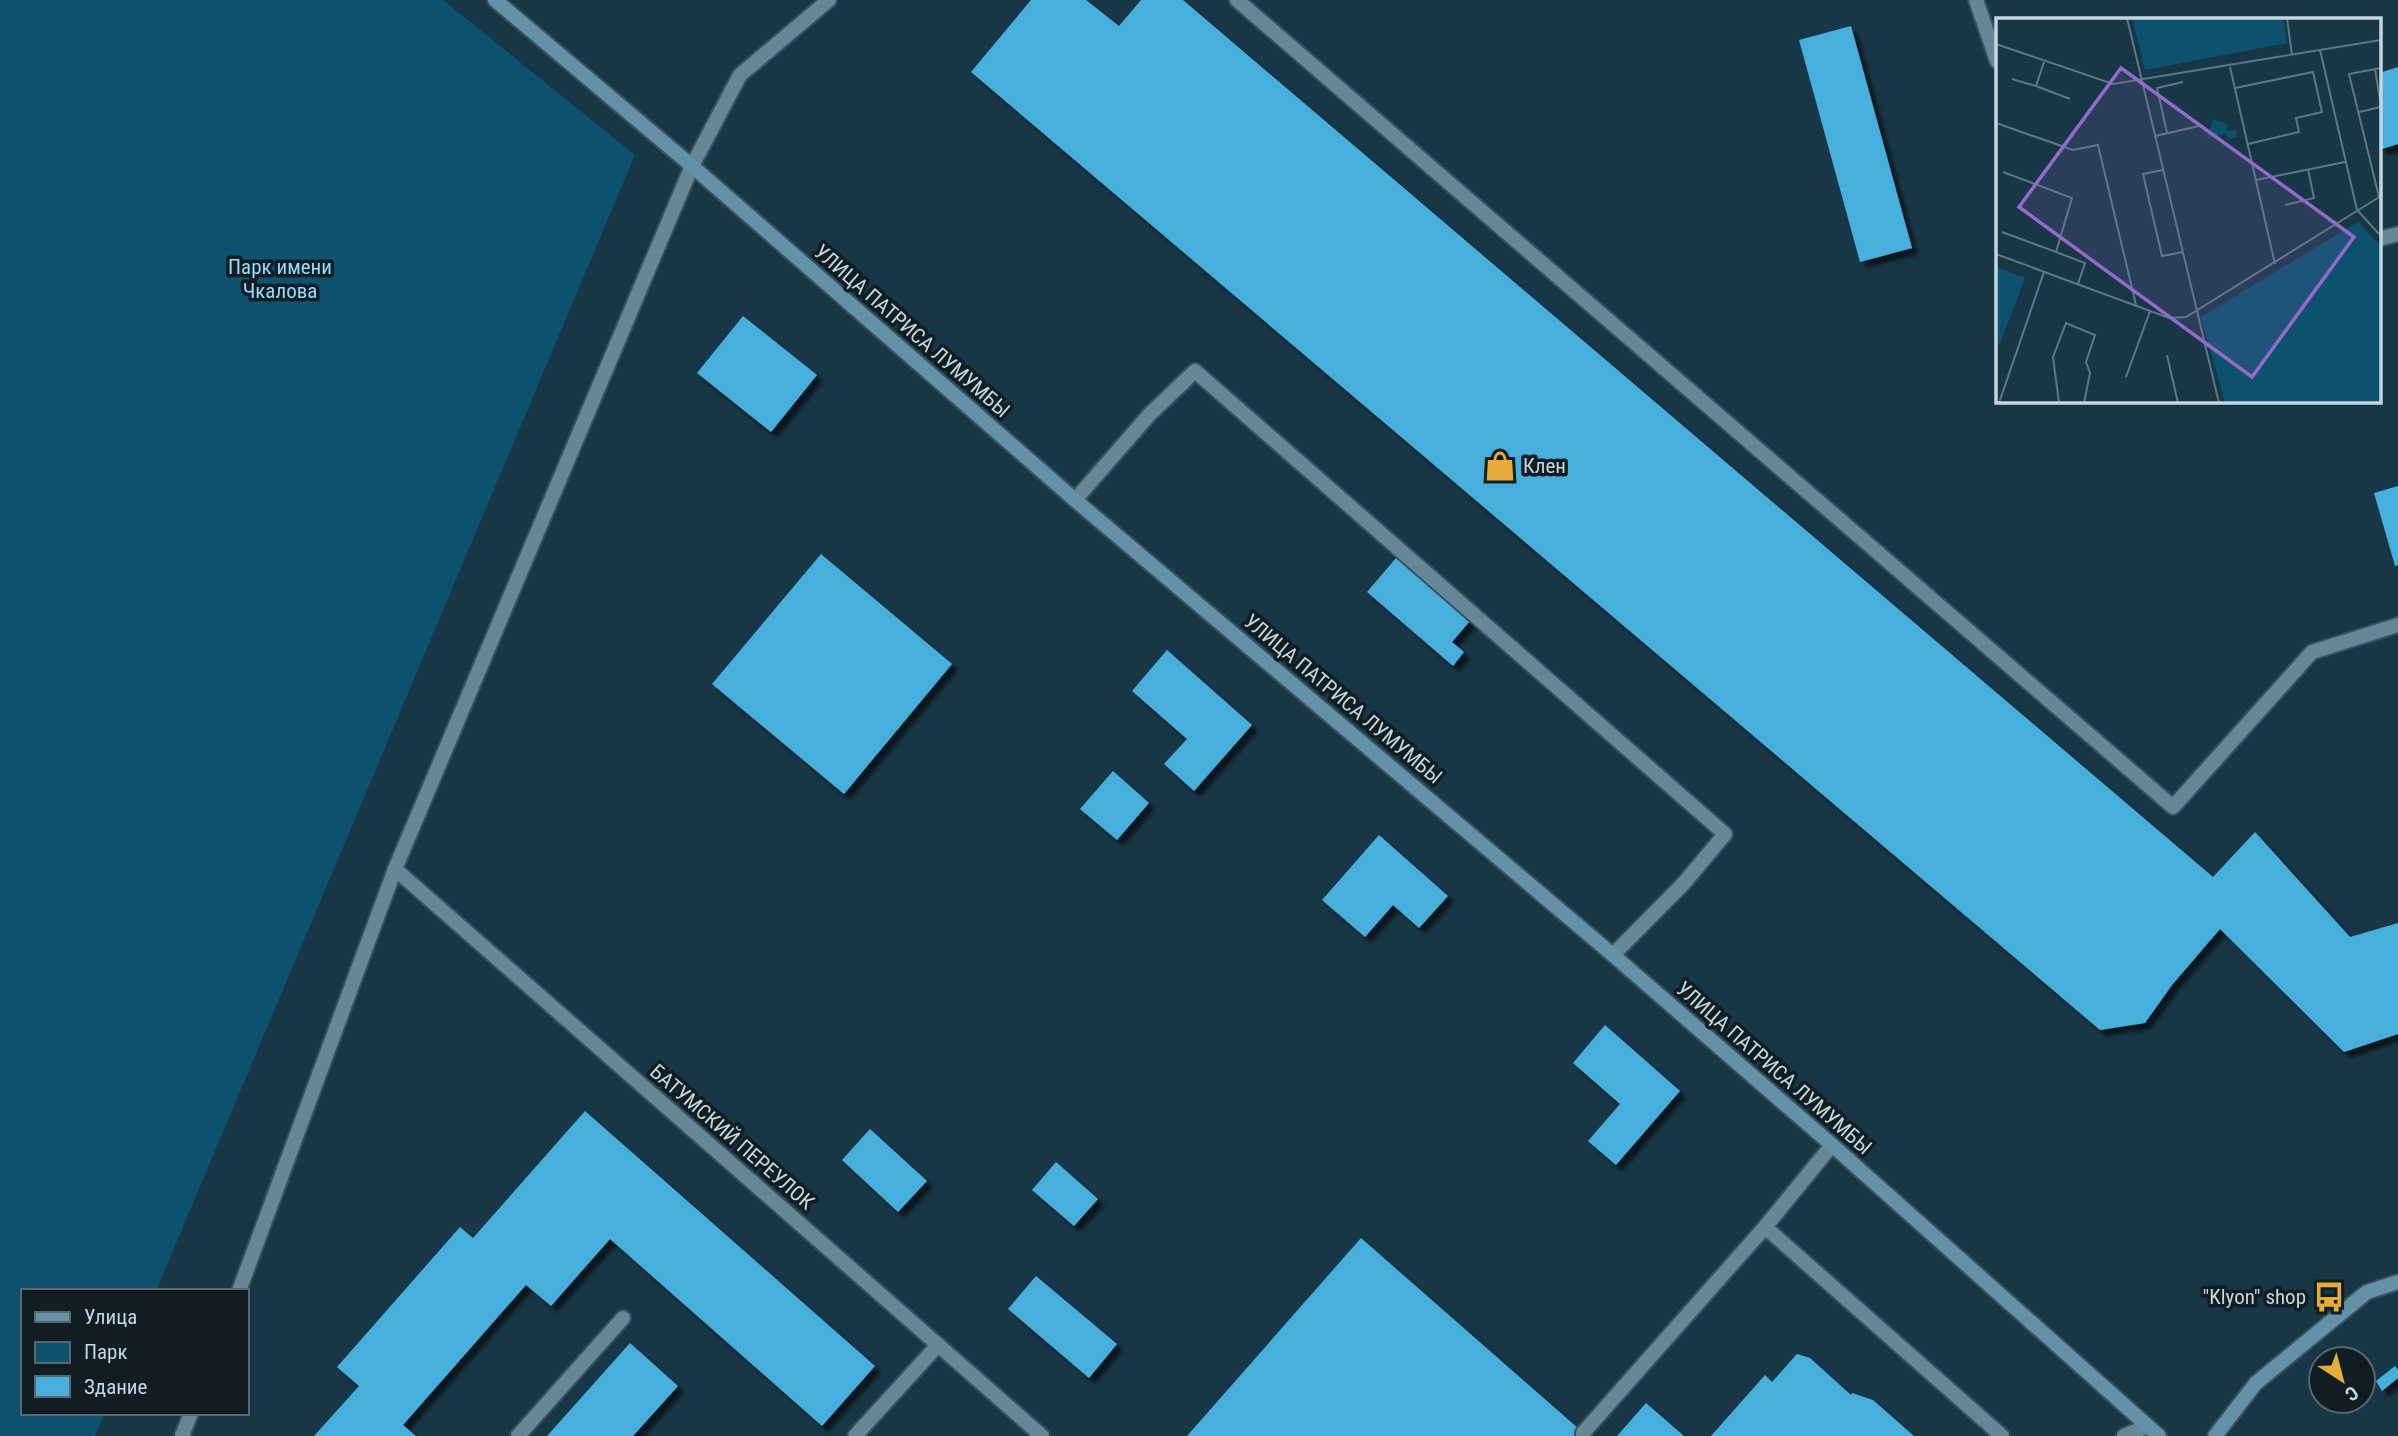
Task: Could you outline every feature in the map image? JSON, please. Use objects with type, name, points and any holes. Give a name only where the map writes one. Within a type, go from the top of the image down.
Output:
[{"type":"street","name":"УЛИЦА ПАТРИСА ЛУМУМБЫ","points":[[495,0],[692,166],[1075,500],[1613,955],[1832,1145],[2159,1436]]},
{"type":"street","points":[[240,1289],[395,869],[692,166],[740,75],[829,0]]},
{"type":"street","points":[[1237,0],[2173,807],[2312,652],[2398,625]]},
{"type":"street","points":[[1976,0],[1996,58]]},
{"type":"street","points":[[2380,239],[2398,234]]},
{"type":"street","points":[[1075,500],[1149,415],[1195,371],[1725,834],[1684,883],[1613,955]]},
{"type":"street","name":"БАТУМСКИЙ ПЕРЕУЛОК","points":[[395,869],[1042,1436]]},
{"type":"street","points":[[1583,1433],[1765,1227],[1832,1145]]},
{"type":"street","points":[[1765,1227],[2003,1436]]},
{"type":"street","points":[[2215,1436],[2256,1383],[2367,1292],[2398,1282]]},
{"type":"street","points":[[518,1436],[623,1318]]},
{"type":"street","points":[[855,1436],[938,1345]]},
{"type":"street","points":[[182,1436],[190,1415]]},
{"type":"street","points":[[2124,1436],[2148,1426]]},
{"type":"green space","name":"Парк имени Чкалова","points":[[0,0],[443,0],[635,155],[157,1289],[21,1289],[21,1415],[104,1415],[95,1436],[0,1436]]},
{"type":"building","points":[[1031,0],[1086,0],[1119,26],[1141,0],[1183,0],[2213,877],[2255,832],[2350,937],[2398,923],[2398,1034],[2344,1052],[2220,929],[2172,985],[2145,1023],[2100,1030],[971,72]]},
{"type":"building","points":[[1851,26],[1912,248],[1860,262],[1799,40]]},
{"type":"building","points":[[2398,67],[2398,144],[2380,150],[2380,73]]},
{"type":"building","points":[[743,316],[817,375],[771,432],[697,373]]},
{"type":"building","points":[[2398,486],[2398,565],[2395,566],[2374,493]]},
{"type":"building","points":[[821,554],[952,664],[844,794],[712,684]]},
{"type":"building","points":[[1396,558],[1470,621],[1452,642],[1464,652],[1453,666],[1367,592]]},
{"type":"building","points":[[1167,650],[1252,725],[1194,791],[1164,764],[1187,739],[1132,691]]},
{"type":"building","points":[[1113,771],[1149,803],[1117,840],[1080,809]]},
{"type":"building","points":[[1379,835],[1448,896],[1419,928],[1393,905],[1365,937],[1322,900]]},
{"type":"building","points":[[1605,1025],[1680,1091],[1616,1165],[1588,1141],[1620,1104],[1573,1063]]},
{"type":"building","points":[[585,1111],[875,1366],[822,1426],[610,1239],[551,1306],[526,1285],[403,1425],[416,1436],[314,1436],[359,1386],[337,1367],[460,1227],[473,1238]]},
{"type":"building","points":[[870,1129],[927,1181],[898,1212],[842,1160]]},
{"type":"building","points":[[1056,1162],[1098,1199],[1074,1226],[1032,1190]]},
{"type":"building","points":[[1361,1238],[1587,1436],[1187,1436]]},
{"type":"building","points":[[1036,1276],[1117,1344],[1089,1378],[1008,1309]]},
{"type":"building","points":[[630,1343],[678,1386],[633,1436],[547,1436]]},
{"type":"building","points":[[1797,1354],[1810,1358],[1851,1395],[1852,1393],[1873,1400],[1914,1436],[1711,1436],[1765,1375],[1772,1382]]},
{"type":"building","points":[[2395,1366],[2398,1370],[2398,1378],[2382,1391],[2377,1380]]},
{"type":"building","points":[[1646,1403],[1684,1436],[1617,1436]]},
{"type":"place","name":"Клен","points":[[1500,466]]},
{"type":"place","name":"\"Klyon\" shop","points":[[2329,1297]]}]
